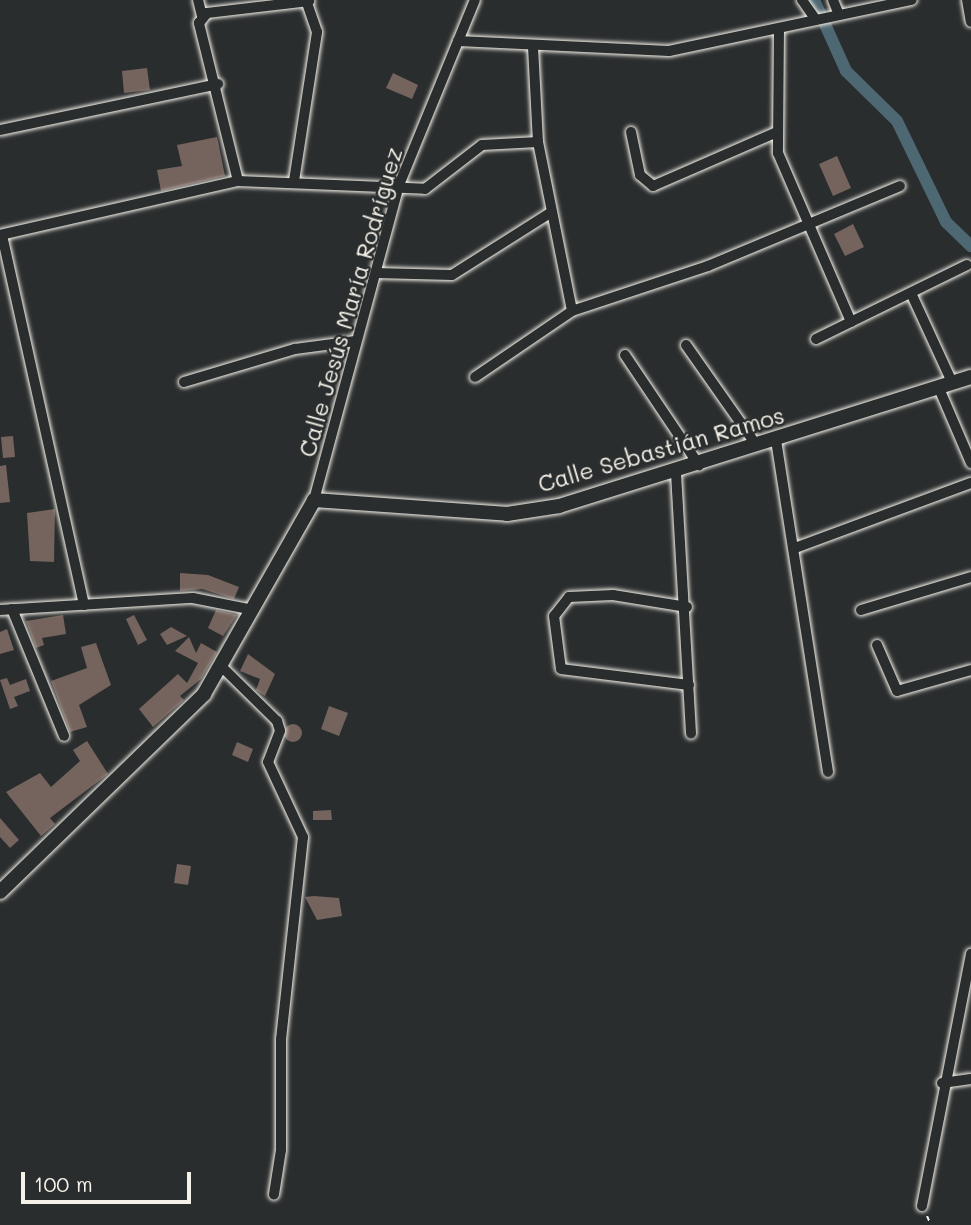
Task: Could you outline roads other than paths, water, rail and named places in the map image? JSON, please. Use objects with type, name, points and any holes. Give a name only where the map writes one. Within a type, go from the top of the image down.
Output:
[{"type":"main road","name":"Calle Sebastián Ramos","points":[[314,500],[507,514],[559,506],[700,466],[971,377]]},
{"type":"main road","points":[[0,892],[150,754],[223,667],[314,500]]},
{"type":"street","points":[[198,0],[202,16],[200,32],[218,84],[238,181]]},
{"type":"street","name":"Calle Jesús María Rodríguez","points":[[314,500],[399,185],[475,0]]},
{"type":"street","points":[[802,0],[817,20]]},
{"type":"street","points":[[833,0],[835,16]]},
{"type":"street","points":[[458,41],[533,47],[670,51],[912,0]]},
{"type":"street","points":[[967,0],[971,22]]},
{"type":"street","points":[[202,16],[308,1],[317,33],[294,181]]},
{"type":"street","points":[[779,29],[777,132],[780,162],[805,225],[850,322]]},
{"type":"street","points":[[533,47],[538,142],[550,214],[572,311]]},
{"type":"street","points":[[0,130],[218,84]]},
{"type":"street","points":[[631,132],[640,175],[653,187],[777,132]]},
{"type":"street","points":[[84,605],[1,235],[238,181],[430,188],[482,145],[538,142]]},
{"type":"street","points":[[475,377],[572,311],[805,225],[900,186]]},
{"type":"street","points":[[376,273],[452,275],[550,214]]},
{"type":"street","points":[[816,340],[967,265]]},
{"type":"street","points":[[911,292],[971,463]]},
{"type":"street","points":[[184,382],[295,349],[355,341]]},
{"type":"street","points":[[685,345],[757,446]]},
{"type":"street","points":[[625,355],[700,466]]},
{"type":"street","points":[[776,440],[828,772]]},
{"type":"street","points":[[676,473],[687,607],[691,734]]},
{"type":"street","points":[[795,548],[971,482]]},
{"type":"street","points":[[861,610],[971,577]]},
{"type":"street","points":[[687,607],[613,596],[569,597],[554,616],[561,669],[689,685]]},
{"type":"street","points":[[0,610],[193,598],[253,610]]},
{"type":"street","points":[[12,609],[64,736]]},
{"type":"street","points":[[877,645],[897,691],[971,670]]},
{"type":"street","points":[[223,667],[276,721],[280,731],[268,762],[303,837],[281,1039],[281,1150],[274,1194]]},
{"type":"street","points":[[922,1206],[942,1083],[971,954]]},
{"type":"street","points":[[942,1083],[971,1079]]},
{"type":"waterway","points":[[814,0],[846,71],[897,121],[946,222],[971,246]]}]
